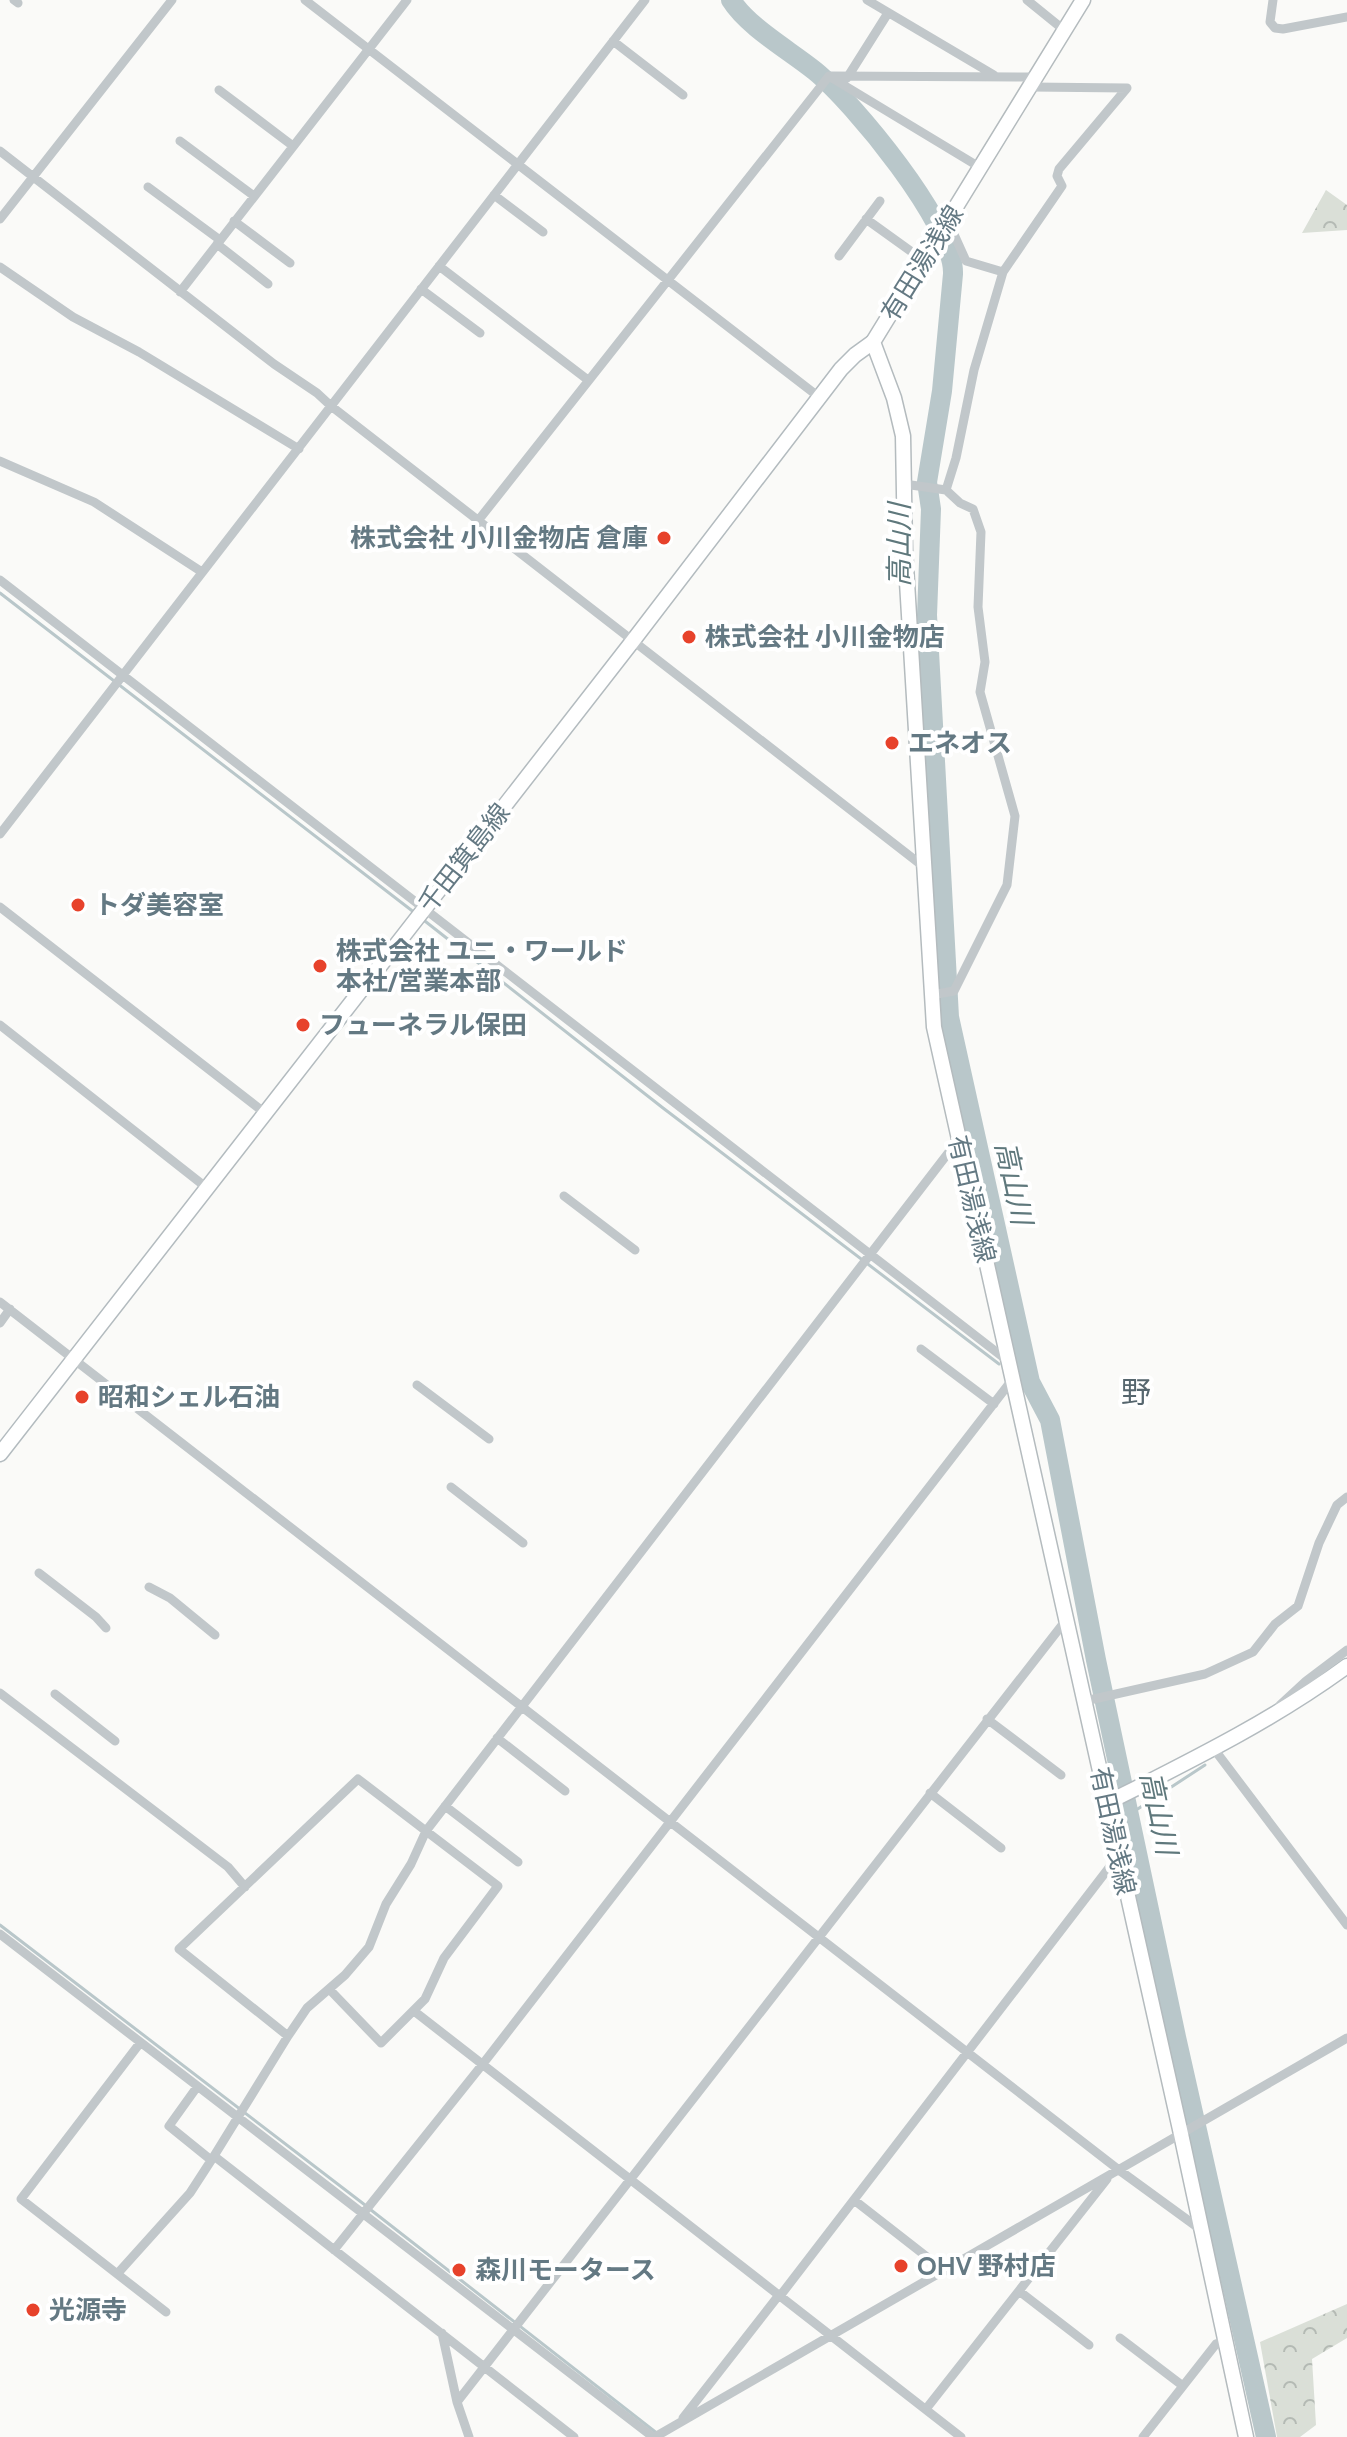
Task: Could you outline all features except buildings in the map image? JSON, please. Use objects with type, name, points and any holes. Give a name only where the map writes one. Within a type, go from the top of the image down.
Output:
[{"type":"main road","name":"有田湯浅線","points":[[1083,0],[873,342],[898,411],[903,436],[924,867],[936,1042],[1066,1620],[1111,1801],[1118,1856],[1185,2131],[1200,2229],[1246,2437]]},
{"type":"main road","name":"千田箕島線","points":[[0,1454],[848,360],[873,342]]},
{"type":"main road","points":[[1111,1801],[1260,1723],[1347,1666]]},
{"type":"street","points":[[0,219],[172,0]]},
{"type":"street","points":[[305,0],[819,397]]},
{"type":"street","points":[[180,292],[407,0]]},
{"type":"street","points":[[0,834],[645,0]]},
{"type":"street","points":[[867,0],[997,77]]},
{"type":"street","points":[[1027,0],[1064,30]]},
{"type":"street","points":[[1273,0],[1270,22],[1275,28],[1347,17]]},
{"type":"street","points":[[846,80],[888,13]]},
{"type":"street","points":[[613,41],[683,95]]},
{"type":"street","points":[[477,522],[829,76],[846,80],[997,77],[1127,88],[1059,169],[1057,176],[1062,186],[1003,272],[974,370],[956,458],[941,490]]},
{"type":"street","points":[[846,80],[981,168]]},
{"type":"street","points":[[219,90],[293,146]]},
{"type":"street","points":[[180,141],[254,196]]},
{"type":"street","points":[[0,151],[274,364],[317,393],[477,522],[924,867]]},
{"type":"street","points":[[148,187],[268,284]]},
{"type":"street","points":[[494,195],[543,232]]},
{"type":"street","points":[[839,256],[880,201]]},
{"type":"street","points":[[866,219],[923,260]]},
{"type":"street","points":[[234,221],[290,263]]},
{"type":"street","points":[[947,223],[966,261],[1003,272]]},
{"type":"street","points":[[439,266],[588,380]]},
{"type":"street","points":[[0,267],[73,317],[139,352],[299,449]]},
{"type":"street","points":[[421,289],[480,333]]},
{"type":"street","points":[[0,461],[94,502],[202,572]]},
{"type":"street","points":[[904,484],[941,490],[973,509],[981,532],[978,607],[985,662],[980,692],[1015,816],[1009,877],[1002,897],[954,991],[931,995]]},
{"type":"street","points":[[0,580],[419,915],[1008,1361]]},
{"type":"street","points":[[0,907],[265,1113]]},
{"type":"street","points":[[0,1025],[207,1188]]},
{"type":"street","points":[[118,2273],[190,2193],[307,2008],[330,1990],[369,1947],[386,1904],[411,1864],[426,1831],[959,1139]]},
{"type":"street","points":[[564,1196],[635,1250]]},
{"type":"street","points":[[0,1302],[966,2051],[1114,2173],[1200,2229]]},
{"type":"street","points":[[0,1323],[10,1309]]},
{"type":"street","points":[[921,1349],[994,1404]]},
{"type":"street","points":[[334,2250],[482,2065],[1012,1380]]},
{"type":"street","points":[[417,1385],[489,1439]]},
{"type":"street","points":[[451,1487],[523,1543]]},
{"type":"street","points":[[1085,1701],[1205,1674],[1253,1652],[1275,1624],[1298,1606],[1319,1543],[1337,1505],[1347,1497]]},
{"type":"street","points":[[39,1573],[106,1628]]},
{"type":"street","points":[[149,1587],[170,1598],[215,1635]]},
{"type":"street","points":[[457,2402],[1066,1620]]},
{"type":"street","points":[[1260,1723],[1306,1681],[1347,1650]]},
{"type":"street","points":[[0,1693],[228,1867],[245,1887]]},
{"type":"street","points":[[55,1694],[115,1741]]},
{"type":"street","points":[[987,1719],[1061,1775]]},
{"type":"street","points":[[497,1738],[565,1791]]},
{"type":"street","points":[[1214,1749],[1347,1925]]},
{"type":"street","points":[[288,2036],[179,1949],[358,1779],[498,1886],[444,1958],[425,1999],[381,2043],[330,1990]]},
{"type":"street","points":[[930,1793],[1001,1848]]},
{"type":"street","points":[[445,1806],[518,1862]]},
{"type":"street","points":[[679,2423],[1118,1856]]},
{"type":"street","points":[[0,1934],[654,2437],[1347,2038]]},
{"type":"street","points":[[414,2011],[961,2437]]},
{"type":"street","points":[[140,2043],[21,2199],[166,2312]]},
{"type":"street","points":[[197,2087],[169,2126],[486,2366],[574,2437]]},
{"type":"street","points":[[926,2409],[1114,2173]]},
{"type":"street","points":[[854,2200],[945,2271]]},
{"type":"street","points":[[1019,2291],[1089,2345]]},
{"type":"street","points":[[442,2333],[457,2402],[469,2437]]},
{"type":"street","points":[[1120,2338],[1183,2386]]},
{"type":"street","points":[[1143,2437],[1216,2344],[1224,2341]]},
{"type":"green space","points":[[1326,190],[1347,205],[1347,230],[1302,233]]},
{"type":"green space","points":[[1347,2304],[1347,2338],[1312,2359],[1316,2425],[1300,2437],[1277,2437],[1260,2342]]},
{"type":"waterway","name":"高山川","points":[[731,0],[748,20],[815,71],[853,109],[920,196],[949,252],[953,274],[942,391],[927,482],[931,509],[927,615],[949,1017],[1030,1382],[1050,1420],[1096,1660],[1176,2037],[1266,2437]]},
{"type":"waterway","points":[[0,593],[415,913]]},
{"type":"waterway","points":[[421,918],[663,1108],[999,1364]]},
{"type":"waterway","name":"高山川","points":[[1023,1378],[1030,1382]]},
{"type":"waterway","points":[[1130,1814],[1205,1765]]},
{"type":"waterway","points":[[0,1925],[365,2205]]},
{"type":"waterway","points":[[371,2210],[658,2434]]},
{"type":"place","name":"株式会社 小川金物店 倉庫","points":[[664,538]]},
{"type":"place","name":"株式会社 小川金物店","points":[[689,637]]},
{"type":"place","name":"エネオス","points":[[892,743]]},
{"type":"place","name":"トダ美容室","points":[[78,905]]},
{"type":"place","name":"株式会社 ユニ・ワールド 本社/営業本部","points":[[320,966]]},
{"type":"place","name":"フューネラル保田","points":[[303,1025]]},
{"type":"place","name":"昭和シェル石油","points":[[82,1397]]},
{"type":"place","name":"OHV 野村店","points":[[901,2266]]},
{"type":"place","name":"森川モータース","points":[[459,2270]]},
{"type":"place","name":"光源寺","points":[[33,2310]]},
{"type":"district","name":"野","points":[[1136,1393]]}]
